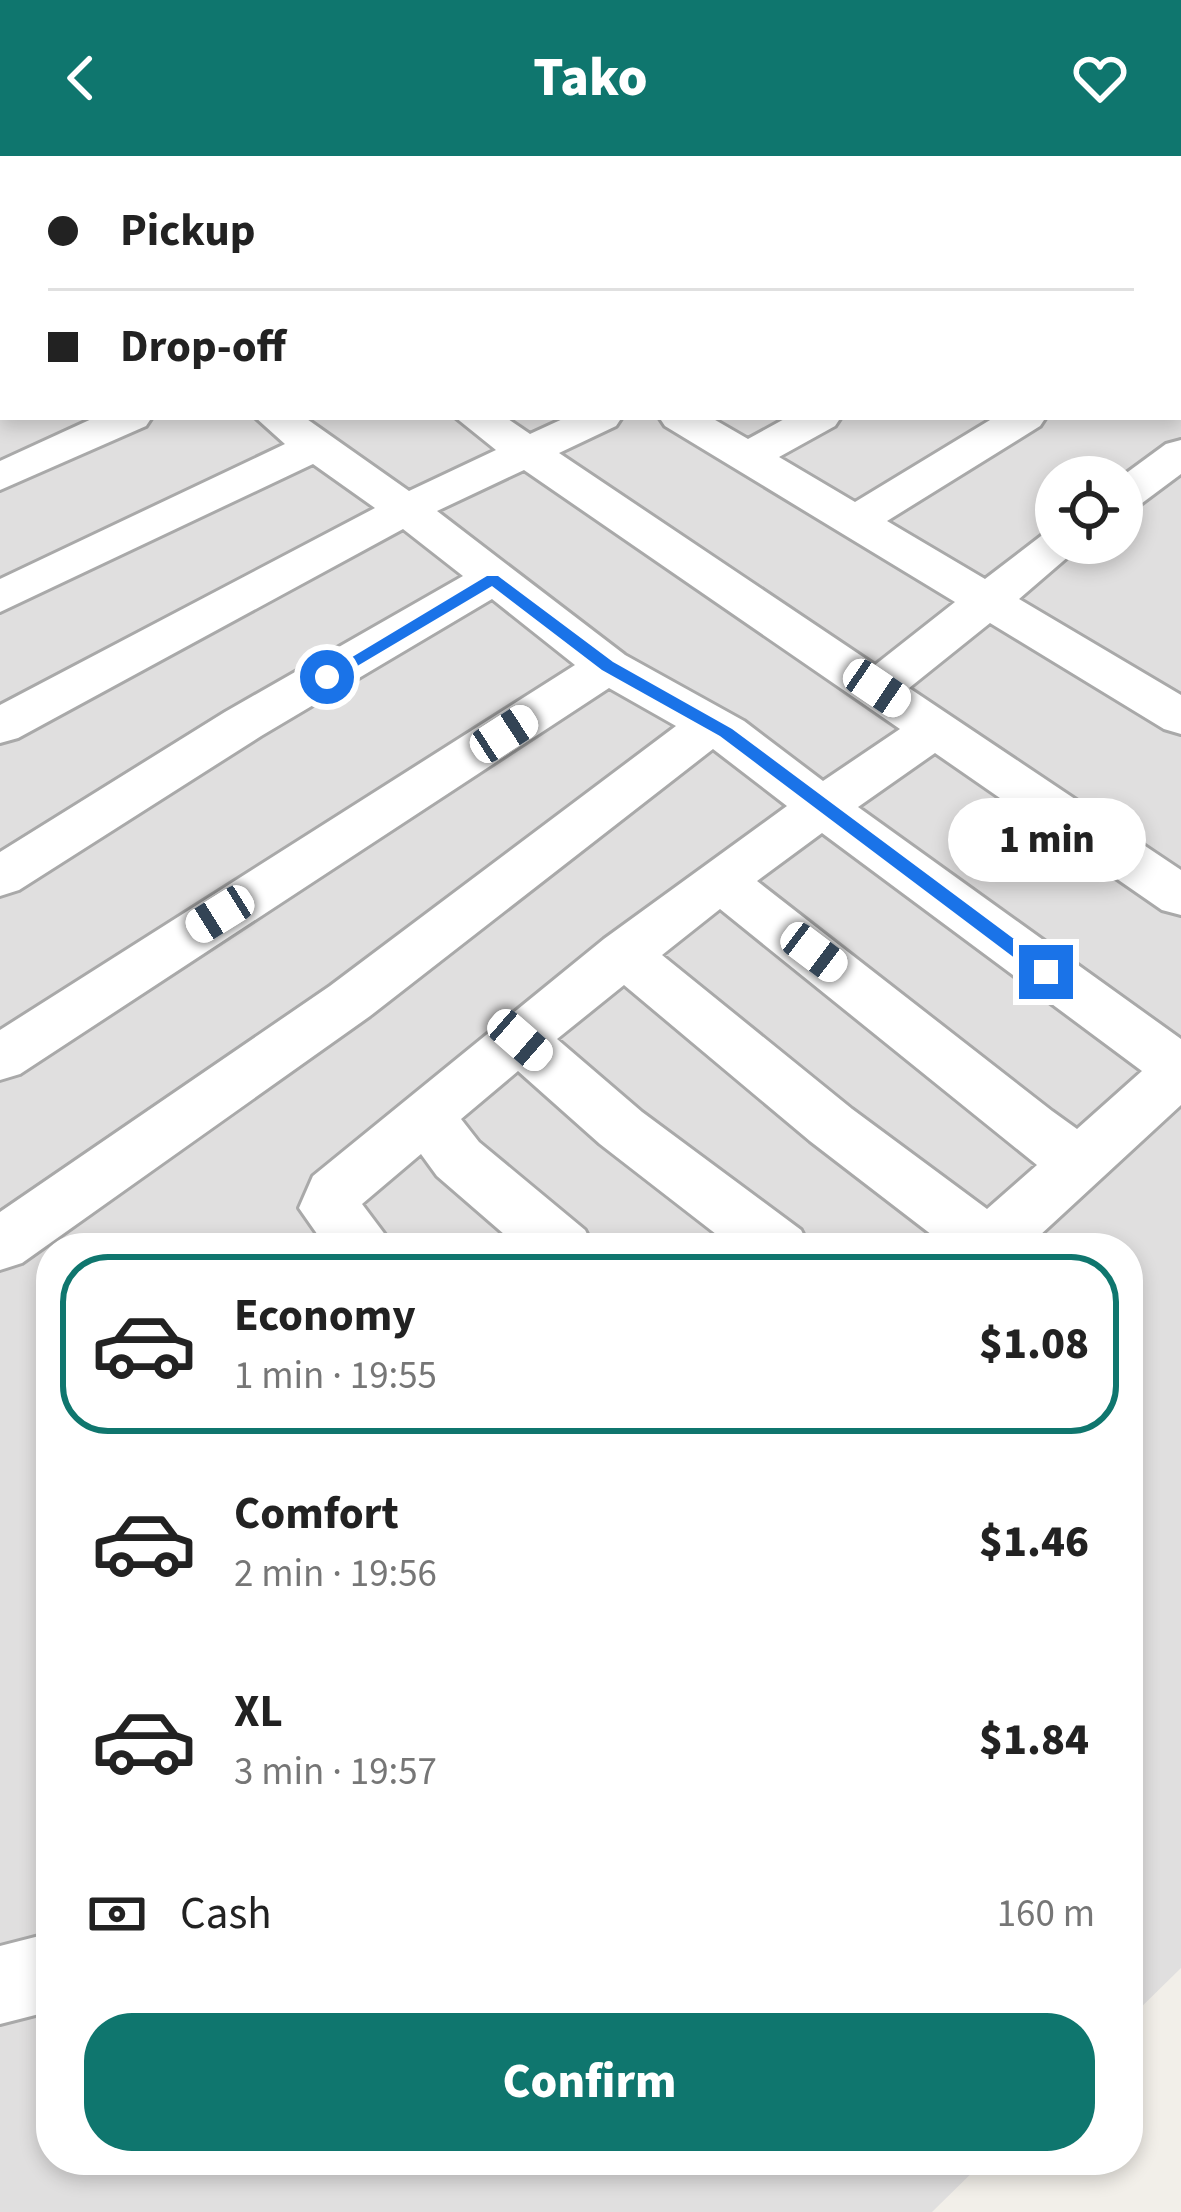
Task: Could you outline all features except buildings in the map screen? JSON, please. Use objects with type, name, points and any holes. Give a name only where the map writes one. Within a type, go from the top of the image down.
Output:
[{"type":"street","points":[[0,477],[124,420]]},
{"type":"street","points":[[481,420],[1181,896]]},
{"type":"street","points":[[0,725],[406,509],[595,420]]},
{"type":"street","points":[[685,420],[1162,706],[1181,658]]},
{"type":"street","points":[[746,458],[815,420]]},
{"type":"street","points":[[854,522],[1020,420]]},
{"type":"street","points":[[0,597],[295,432],[406,509],[608,666],[712,724],[1181,1070],[1001,1233]]},
{"type":"street","points":[[1143,481],[1181,453]]},
{"type":"street","points":[[877,688],[1035,562]]},
{"type":"street","points":[[0,877],[223,736],[492,580]]},
{"type":"street","points":[[0,1058],[608,666]]},
{"type":"street","points":[[0,1245],[350,1001],[712,724]]},
{"type":"street","points":[[350,1233],[328,1202],[623,953],[821,805],[937,728]]},
{"type":"street","points":[[721,882],[839,971],[972,1085],[1077,1162]]},
{"type":"street","points":[[623,953],[970,1233]]},
{"type":"street","points":[[520,1040],[620,1129],[759,1233]]},
{"type":"street","points":[[426,1118],[458,1159],[545,1233]]},
{"type":"street","points":[[0,1985],[36,1976]]},
{"type":"shaded area","points":[[0,420],[1181,420],[1181,1968],[1143,2005],[1143,1233],[36,1233],[36,2175],[970,2175],[932,2212],[0,2212]]},
{"type":"route","points":[[327,677],[492,580],[608,666],[726,733],[1046,972]]}]
